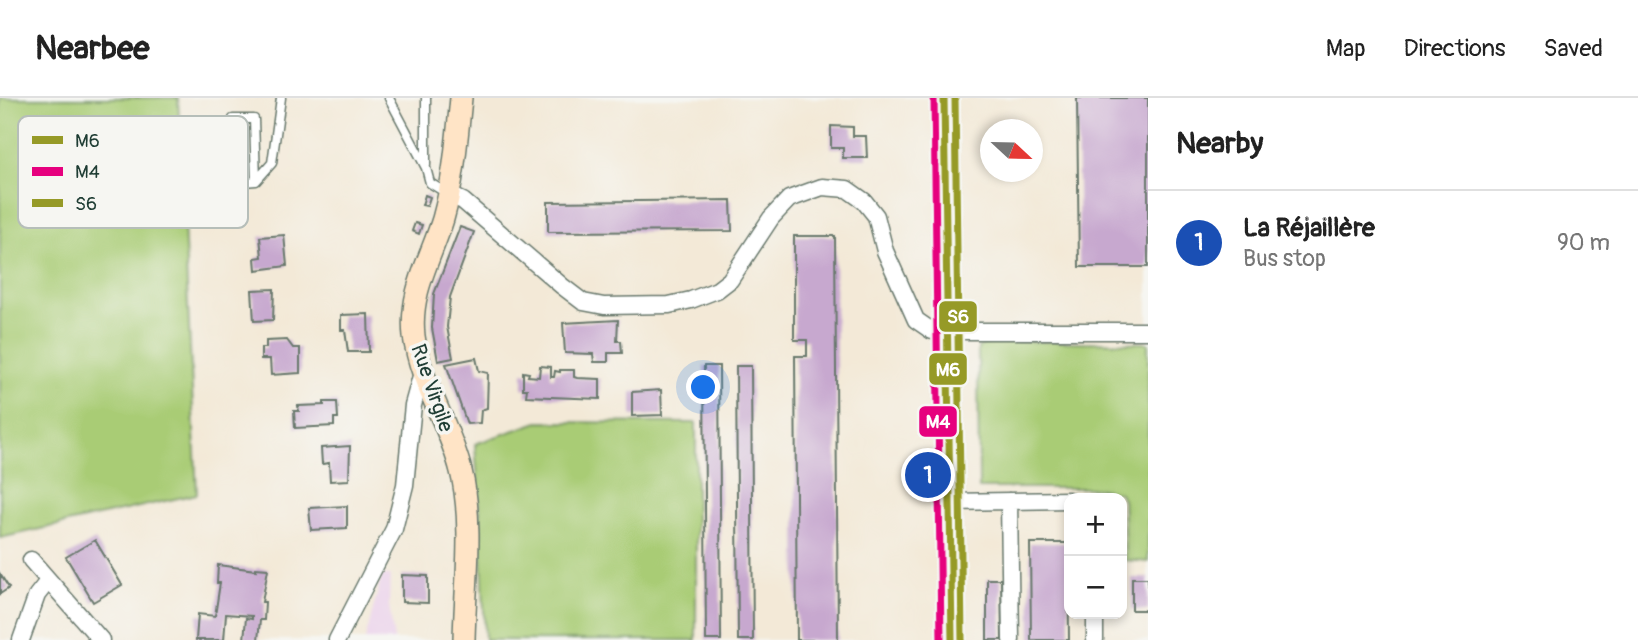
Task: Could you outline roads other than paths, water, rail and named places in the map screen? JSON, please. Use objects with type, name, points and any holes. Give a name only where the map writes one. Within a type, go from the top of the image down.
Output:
[{"type":"street","name":"Rue Virgile","points":[[461,98],[453,170],[443,219],[421,275],[413,308],[414,337],[423,369],[461,470],[468,511],[464,640]]},
{"type":"street","points":[[944,98],[952,640]]},
{"type":"street","points":[[448,194],[463,201],[583,302],[604,306],[669,305],[717,290],[730,280],[771,218],[789,199],[822,187],[847,189],[864,201],[876,216],[885,251],[916,320],[932,331],[1148,331]]},
{"type":"street","points":[[337,640],[394,529],[405,485],[413,405],[423,369]]},
{"type":"street","points":[[950,502],[1064,500]]},
{"type":"street","points":[[1009,501],[1011,640]]},
{"type":"street","points":[[30,560],[101,640]]},
{"type":"street","points":[[21,640],[37,595],[48,581]]},
{"type":"street","points":[[1095,619],[1095,640]]},
{"type":"lane","points":[[248,182],[256,181],[272,163],[281,98]]},
{"type":"lane","points":[[389,98],[426,169],[430,183],[448,194]]},
{"type":"lane","points":[[426,98],[426,169]]},
{"type":"lane","points":[[248,119],[254,119],[256,181]]},
{"type":"place","name":"La Réjaillère","points":[[928,475]]}]
